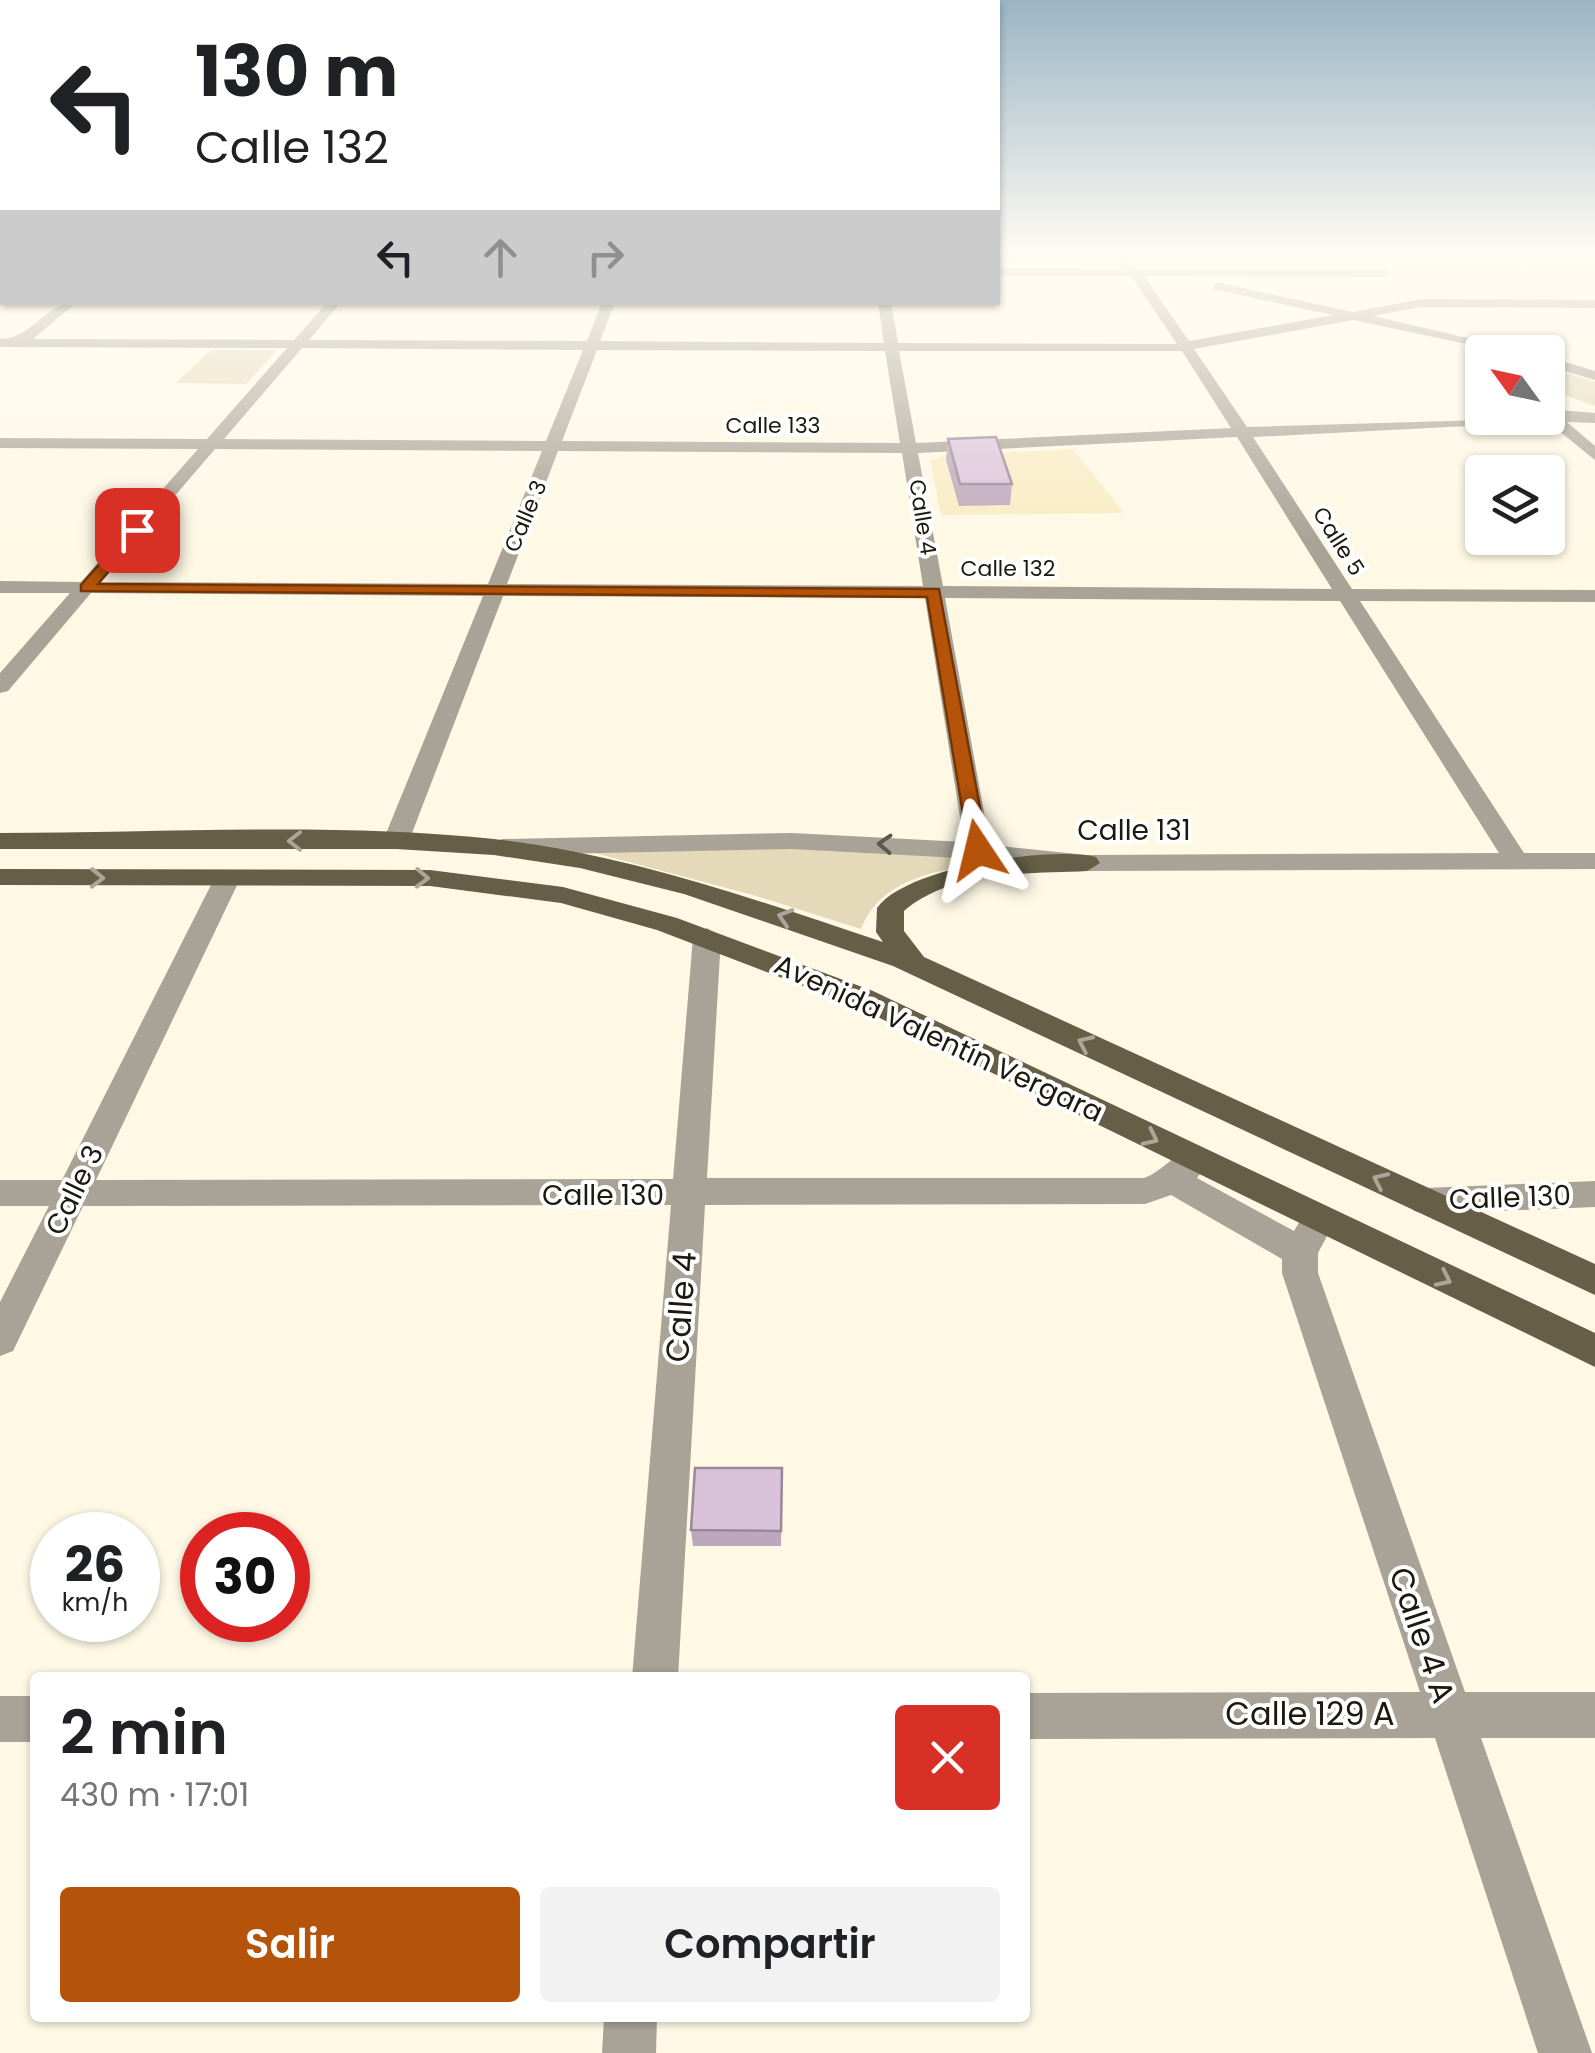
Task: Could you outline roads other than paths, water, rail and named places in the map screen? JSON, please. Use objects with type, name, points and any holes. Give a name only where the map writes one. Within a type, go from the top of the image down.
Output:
[{"type":"main road","name":"Avenida Valentín Vergara","points":[[0,841],[396,842],[494,847],[563,857],[693,888],[916,966],[1595,1280]]},
{"type":"main road","points":[[916,966],[888,932],[889,916],[913,889],[957,873],[1087,863]]},
{"type":"main road","name":"Avenida Valentín Vergara","points":[[0,877],[463,880],[579,899],[707,937],[863,998],[1184,1170]]},
{"type":"main road","points":[[1309,1236],[1595,1352]]},
{"type":"street","points":[[0,686],[295,349]]},
{"type":"street","name":"Calle 3","points":[[396,842],[592,349]]},
{"type":"street","name":"Calle 4","points":[[894,349],[978,850]]},
{"type":"street","name":"Calle 5","points":[[1185,349],[1515,859]]},
{"type":"street","points":[[1565,366],[1595,376]]},
{"type":"street","name":"Calle 133","points":[[1565,417],[1595,418]]},
{"type":"street","name":"Calle 133","points":[[0,444],[912,448],[1465,421]]},
{"type":"street","points":[[1565,431],[1595,455]]},
{"type":"street","name":"Calle 132","points":[[0,587],[1595,596]]},
{"type":"street","name":"Calle 131","points":[[494,847],[792,841],[978,850],[1087,863],[1595,861]]},
{"type":"street","name":"Calle 3","points":[[0,1340],[226,879]]},
{"type":"street","name":"Calle 4","points":[[655,1672],[707,937]]},
{"type":"street","points":[[1184,1170],[1309,1236]]},
{"type":"street","name":"Calle 130","points":[[0,1193],[689,1195],[1144,1191],[1184,1170]]},
{"type":"street","name":"Calle 130","points":[[1426,1201],[1595,1194]]},
{"type":"street","name":"Calle 4 A","points":[[1309,1236],[1300,1273],[1565,2053]]},
{"type":"street","name":"Calle 129 A","points":[[1030,1716],[1595,1715]]},
{"type":"street","points":[[0,1719],[30,1719]]},
{"type":"street","points":[[629,2053],[631,2022]]}]
